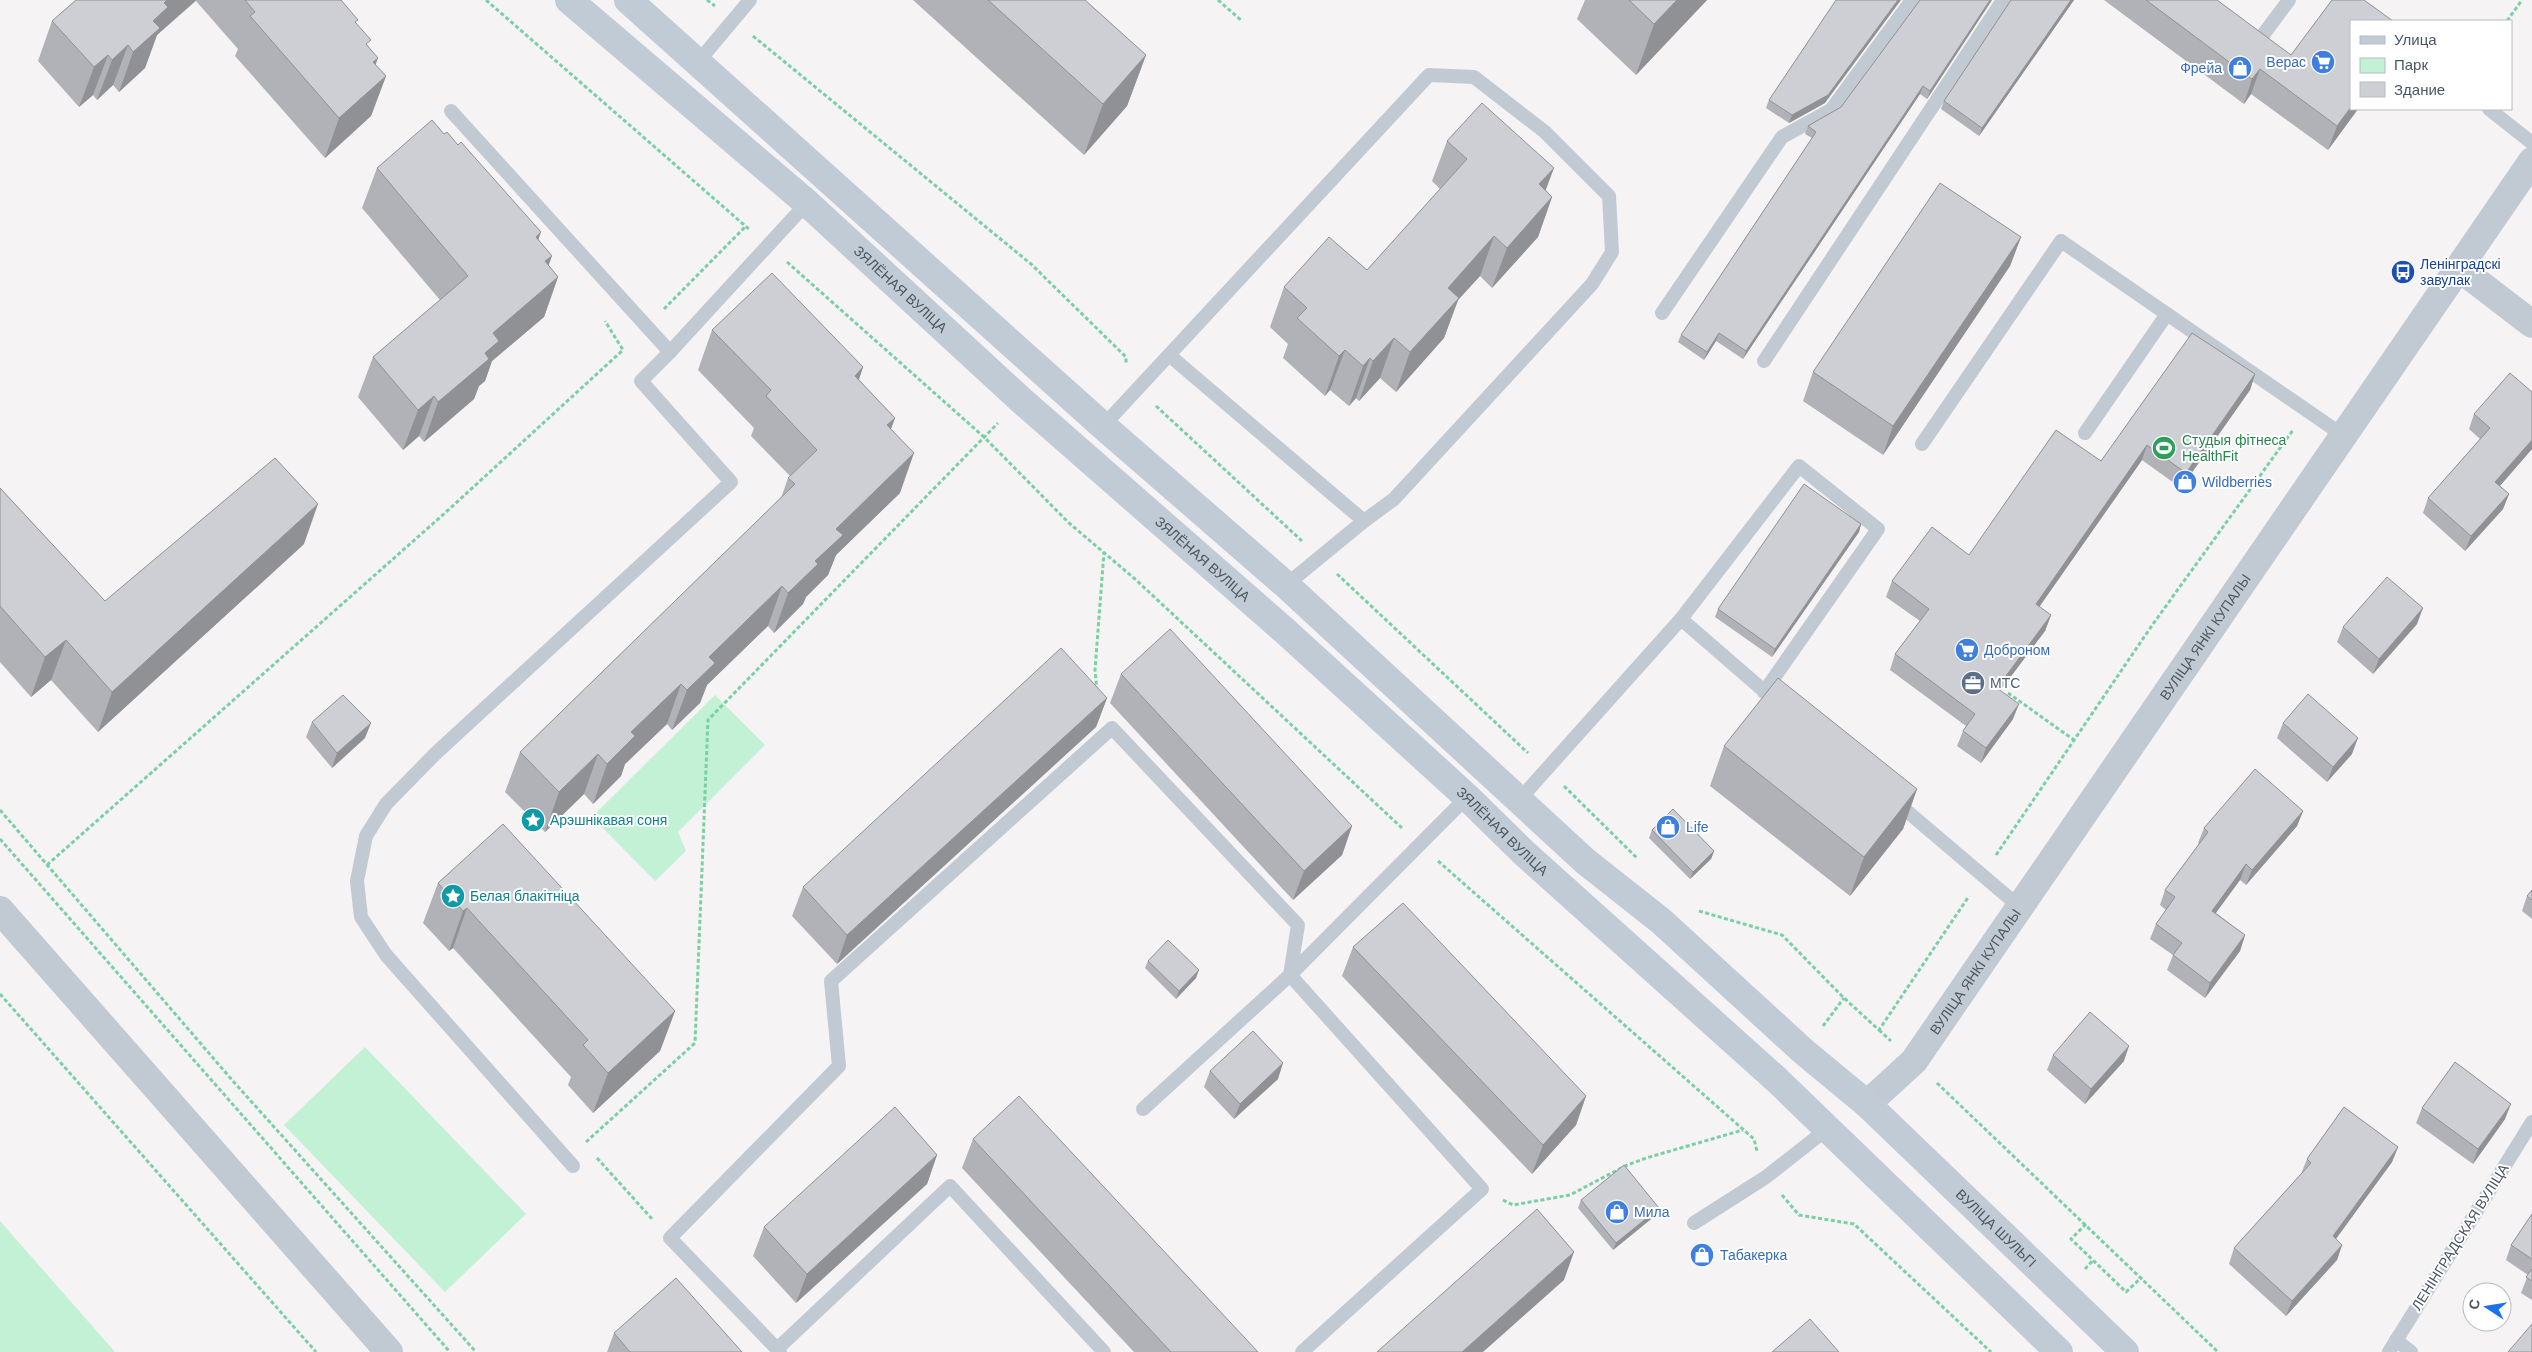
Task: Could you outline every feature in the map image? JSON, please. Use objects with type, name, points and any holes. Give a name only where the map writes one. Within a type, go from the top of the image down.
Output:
[{"type":"main road","name":"ЗЯЛЁНАЯ ВУЛІЦА","points":[[569,0],[807,203],[1021,400],[1285,631],[1467,797],[1524,853],[1777,1080],[1827,1129]]},
{"type":"main road","points":[[628,0],[1103,426],[1286,585],[1585,861],[1662,921],[1803,1051],[1867,1104],[1827,1129],[2059,1352]]},
{"type":"main road","points":[[807,203],[829,179]]},
{"type":"main road","name":"ВУЛІЦА ШУЛЬГІ","points":[[1867,1104],[2125,1352]]},
{"type":"street","name":"ВУЛІЦА ЯНКІ КУПАЛЫ","points":[[1867,1104],[1914,1061],[2021,908],[2532,161]]},
{"type":"street","points":[[2459,268],[2532,324]]},
{"type":"street","points":[[0,910],[389,1352]]},
{"type":"lane","points":[[698,62],[750,0]]},
{"type":"lane","points":[[1662,313],[1782,137],[1831,110],[1912,0]]},
{"type":"lane","points":[[1764,361],[2003,0]]},
{"type":"lane","points":[[2260,39],[2289,0]]},
{"type":"lane","points":[[1103,426],[1429,75],[1474,77],[1545,132],[1609,196],[1612,252],[1592,284],[1394,499],[1286,585]]},
{"type":"lane","points":[[2490,110],[2532,143]]},
{"type":"lane","points":[[452,111],[670,352]]},
{"type":"lane","points":[[573,1166],[386,955],[361,917],[357,881],[366,836],[386,804],[435,754],[731,482],[641,381],[807,203]]},
{"type":"lane","points":[[1922,444],[2061,241],[2344,436]]},
{"type":"lane","points":[[2085,433],[2167,314]]},
{"type":"lane","points":[[1170,355],[1364,521]]},
{"type":"lane","points":[[1519,800],[1681,619],[1799,466],[1878,529],[1764,692]]},
{"type":"lane","points":[[1681,619],[1787,711]]},
{"type":"lane","points":[[1104,1352],[950,1186],[779,1350],[670,1238],[839,1066],[831,981],[1112,728],[1298,925],[1290,975]]},
{"type":"lane","points":[[1886,794],[2021,908]]},
{"type":"lane","points":[[1143,1108],[1290,975],[1467,797]]},
{"type":"lane","points":[[1290,975],[1482,1189],[1302,1352]]},
{"type":"lane","name":"ЛЕНІНГРАДСКАЯ ВУЛІЦА","points":[[2389,1352],[2532,1122]]},
{"type":"lane","points":[[1694,1223],[1766,1177],[1827,1129]]},
{"type":"lane","points":[[2396,1340],[2411,1352]]},
{"type":"path","points":[[486,0],[768,245],[984,438],[1069,523],[1143,586],[1420,845],[1754,1139],[1766,1177],[1799,1215],[1854,1224],[1991,1352]]},
{"type":"path","points":[[707,0],[1030,264],[1126,357],[1126,371],[1138,389],[1547,770],[1645,866]]},
{"type":"path","points":[[1218,0],[1242,21]]},
{"type":"path","points":[[2508,20],[2522,0]]},
{"type":"path","points":[[48,865],[445,512],[623,350],[746,226]]},
{"type":"path","points":[[604,320],[623,350]]},
{"type":"path","points":[[584,1144],[695,1043],[708,720],[1021,400]]},
{"type":"path","points":[[1697,910],[1782,935],[1844,998],[1879,1030],[2153,624],[2308,410]]},
{"type":"path","points":[[1104,552],[1095,670],[1098,702],[1112,728]]},
{"type":"path","points":[[2008,692],[2074,740]]},
{"type":"path","points":[[0,810],[232,1080],[476,1352]]},
{"type":"path","points":[[0,839],[450,1352]]},
{"type":"path","points":[[0,994],[316,1352]]},
{"type":"path","points":[[1821,1028],[1844,998]]},
{"type":"path","points":[[1933,1080],[2142,1277],[2218,1352]]},
{"type":"path","points":[[1513,1205],[1570,1196],[1625,1166],[1646,1158],[1743,1130]]},
{"type":"path","points":[[591,1151],[670,1238]]},
{"type":"path","points":[[2086,1224],[2071,1239],[2126,1292],[2142,1277]]},
{"type":"green space","points":[[715,695],[765,745],[678,832],[686,851],[655,881],[592,817]]},
{"type":"green space","points":[[365,1047],[526,1214],[445,1292],[284,1125]]},
{"type":"green space","points":[[0,1221],[115,1352],[0,1352]]},
{"type":"building","points":[[76,0],[167,0],[164,3],[168,7],[153,21],[160,28],[133,52],[128,45],[112,60],[108,55],[94,67],[52,21]]},
{"type":"building","points":[[245,0],[341,0],[358,20],[355,22],[371,40],[366,44],[378,58],[373,62],[386,76],[339,118],[250,16],[255,12]]},
{"type":"building","points":[[988,0],[1085,0],[1146,55],[1103,104]]},
{"type":"building","points":[[1629,0],[1677,0],[1654,24]]},
{"type":"building","points":[[1836,0],[1898,0],[1828,95],[1792,115],[1769,100]]},
{"type":"building","points":[[1920,0],[1990,0],[1930,91],[1923,86],[1746,351],[1719,333],[1707,352],[1681,335],[1816,132],[1808,126],[1841,107]]},
{"type":"building","points":[[2011,0],[2071,0],[1982,128],[1944,101]]},
{"type":"building","points":[[2146,0],[2217,0],[2291,55],[2332,0],[2364,0],[2392,20],[2350,20],[2350,108],[2337,126],[2260,69],[2252,79]]},
{"type":"building","points":[[1482,103],[1554,168],[1539,184],[1552,197],[1507,248],[1494,236],[1448,288],[1459,298],[1410,352],[1394,338],[1373,361],[1370,358],[1363,366],[1345,350],[1339,356],[1297,318],[1307,308],[1284,287],[1329,237],[1367,270],[1467,159],[1447,141]]},
{"type":"building","points":[[432,120],[444,134],[447,132],[458,145],[461,142],[541,232],[536,237],[552,256],[545,261],[558,277],[493,333],[499,341],[485,353],[489,359],[438,402],[434,396],[418,410],[373,357],[468,276],[377,168]]},
{"type":"building","points":[[1940,183],[2021,237],[1893,426],[1813,372]]},
{"type":"building","points":[[772,273],[863,367],[855,376],[895,418],[887,425],[914,453],[836,529],[843,535],[815,561],[818,564],[788,593],[782,586],[709,657],[715,663],[687,690],[681,684],[631,732],[635,736],[607,764],[598,754],[559,792],[520,752],[795,484],[788,478],[817,450],[766,396],[771,390],[712,330]]},
{"type":"building","points":[[2192,333],[2255,374],[2186,473],[2147,445],[2036,604],[2051,615],[1997,688],[2019,704],[1986,748],[1963,731],[1975,714],[1895,654],[1929,609],[1892,581],[1932,527],[1969,555],[2056,430],[2101,461]]},
{"type":"building","points":[[2510,373],[2532,392],[2532,440],[2495,482],[2509,494],[2471,536],[2428,498],[2490,428],[2474,414]]},
{"type":"building","points":[[275,458],[318,504],[112,692],[66,640],[45,657],[0,606],[0,488],[105,601]]},
{"type":"building","points":[[1804,484],[1861,524],[1775,649],[1718,609]]},
{"type":"building","points":[[2387,577],[2423,608],[2379,659],[2343,627]]},
{"type":"building","points":[[1170,629],[1352,826],[1304,871],[1121,674]]},
{"type":"building","points":[[1061,648],[1107,698],[847,935],[803,887]]},
{"type":"building","points":[[1778,678],[1917,789],[1864,857],[1724,746]]},
{"type":"building","points":[[2308,694],[2358,738],[2333,767],[2283,723]]},
{"type":"building","points":[[343,695],[371,723],[337,753],[312,722]]},
{"type":"building","points":[[2255,769],[2303,811],[2252,870],[2246,864],[2212,911],[2245,935],[2210,983],[2173,955],[2182,943],[2156,924],[2175,897],[2165,890],[2208,832],[2204,828]]},
{"type":"building","points":[[1673,809],[1714,851],[1693,872],[1652,830]]},
{"type":"building","points":[[503,824],[675,1011],[608,1073],[583,1045],[588,1040],[467,908],[463,911],[438,883]]},
{"type":"building","points":[[2532,890],[2532,900],[2527,896]]},
{"type":"building","points":[[1403,903],[1586,1096],[1543,1145],[1353,947]]},
{"type":"building","points":[[1168,940],[1199,970],[1179,991],[1148,961]]},
{"type":"building","points":[[2090,1012],[2129,1046],[2091,1089],[2053,1055]]},
{"type":"building","points":[[1253,1031],[1283,1063],[1240,1104],[1210,1071]]},
{"type":"building","points":[[2455,1062],[2511,1104],[2478,1149],[2422,1108]]},
{"type":"building","points":[[1019,1096],[1258,1352],[1171,1352],[973,1139]]},
{"type":"building","points":[[895,1107],[937,1155],[807,1274],[764,1227]]},
{"type":"building","points":[[2344,1107],[2398,1147],[2333,1236],[2342,1245],[2292,1301],[2234,1248],[2311,1163],[2307,1159]]},
{"type":"building","name":"Мила","points":[[1624,1165],[1659,1208],[1616,1243],[1581,1200]]},
{"type":"building","points":[[1537,1209],[1574,1252],[1462,1352],[1377,1352]]},
{"type":"building","points":[[2532,1214],[2532,1259],[2511,1245]]},
{"type":"building","points":[[2532,1269],[2532,1281],[2526,1277]]},
{"type":"building","points":[[676,1278],[742,1352],[630,1352],[614,1333]]},
{"type":"building","points":[[1810,1319],[1839,1352],[1772,1352]]},
{"type":"building","points":[[2532,1324],[2532,1352],[2508,1352]]},
{"type":"place","name":"Верас","points":[[2323,62]]},
{"type":"place","name":"Фрейа","points":[[2240,68]]},
{"type":"place","name":"Ленінградскі завулак","points":[[2403,272]]},
{"type":"place","name":"Студыя фітнеса HealthFit","points":[[2164,448]]},
{"type":"place","name":"Wildberries","points":[[2185,482]]},
{"type":"place","name":"Доброном","points":[[1967,650]]},
{"type":"place","name":"МТС","points":[[1973,683]]},
{"type":"place","name":"Арэшнікавая соня","points":[[533,820]]},
{"type":"place","name":"Life","points":[[1668,827]]},
{"type":"place","name":"Белая блакітніца","points":[[453,896]]},
{"type":"place","name":"Мила","points":[[1617,1212]]},
{"type":"place","name":"Табакерка","points":[[1702,1255]]}]
